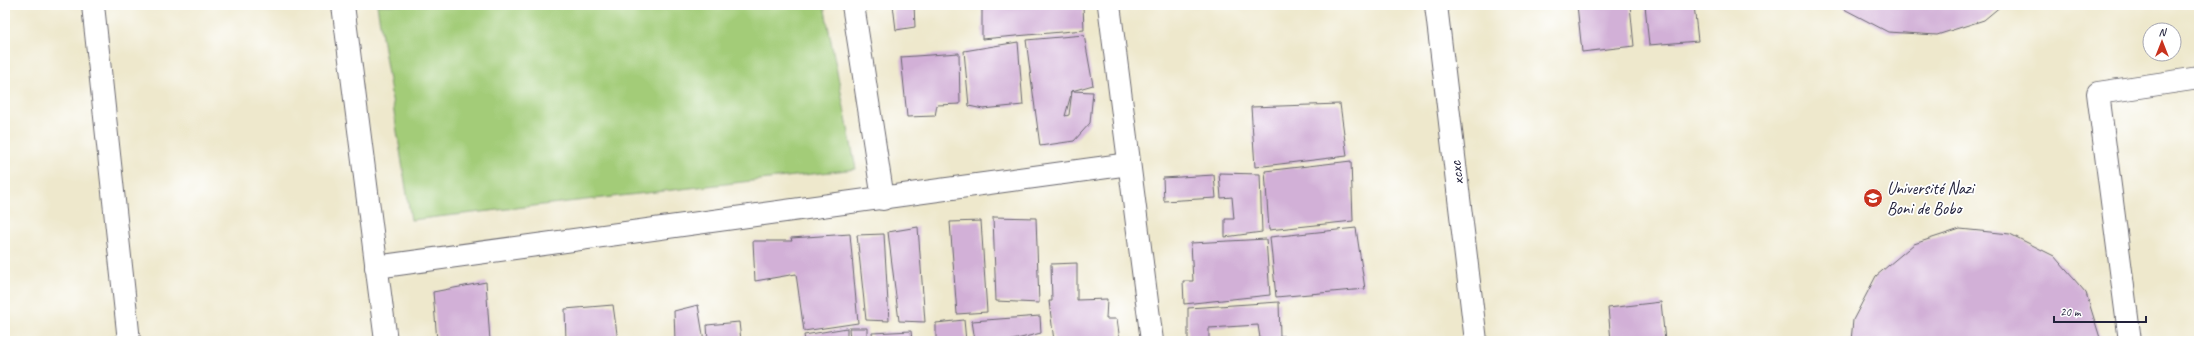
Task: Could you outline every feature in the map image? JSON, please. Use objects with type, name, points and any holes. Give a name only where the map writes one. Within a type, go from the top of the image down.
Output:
[{"type":"street","points":[[93,5],[130,341]]},
{"type":"street","points":[[343,5],[386,341]]},
{"type":"street","points":[[854,5],[883,198]]},
{"type":"street","points":[[1109,5],[1152,341]]},
{"type":"street","name":"xcxc","points":[[1436,5],[1476,341]]},
{"type":"street","points":[[2130,341],[2098,93],[2199,78]]},
{"type":"street","points":[[376,266],[1129,164]]},
{"type":"green space","points":[[377,5],[824,5],[856,169],[411,220]]},
{"type":"building","points":[[893,5],[914,5],[915,27],[896,30]]},
{"type":"building","points":[[982,5],[1083,5],[1084,30],[982,39]]},
{"type":"building","points":[[1577,5],[1630,5],[1634,46],[1582,52]]},
{"type":"building","points":[[1645,5],[1694,5],[1698,41],[1649,45]]},
{"type":"building","points":[[1841,5],[2002,5],[1984,20],[1937,35],[1888,32],[1844,9]]},
{"type":"building","points":[[1084,35],[1093,85],[1072,91],[1093,92],[1090,123],[1074,141],[1040,146],[1026,40]],"holes":[[[1072,91],[1069,115],[1065,116]]]},
{"type":"building","points":[[1018,42],[1023,105],[983,109],[969,106],[964,51]]},
{"type":"building","points":[[959,53],[960,104],[937,105],[935,116],[907,117],[901,57]]},
{"type":"building","points":[[1340,104],[1347,156],[1255,167],[1251,107]]},
{"type":"building","points":[[1351,161],[1353,221],[1269,230],[1265,171]]},
{"type":"building","points":[[1219,173],[1260,174],[1262,232],[1225,237],[1225,219],[1234,219],[1232,197],[1221,198]]},
{"type":"building","points":[[1214,175],[1216,198],[1164,201],[1163,178]]},
{"type":"building","points":[[993,217],[1036,218],[1039,303],[996,301]]},
{"type":"building","points":[[981,221],[987,312],[957,314],[950,222]]},
{"type":"building","points":[[918,227],[925,322],[899,321],[888,232]]},
{"type":"building","points":[[1356,228],[1365,289],[1276,297],[1270,237]]},
{"type":"building","points":[[1960,229],[2010,234],[2054,256],[2086,293],[2101,341],[1851,341],[1853,320],[1876,276],[1914,244]]},
{"type":"building","points":[[850,234],[858,323],[804,331],[796,274],[755,281],[753,241],[792,241],[791,238]]},
{"type":"building","points":[[884,234],[889,321],[866,320],[857,235]]},
{"type":"building","points":[[1266,239],[1270,295],[1184,304],[1183,281],[1193,281],[1191,243]]},
{"type":"building","points":[[1077,263],[1077,300],[1107,299],[1106,319],[1117,319],[1120,341],[1054,341],[1049,301],[1052,301],[1051,264]]},
{"type":"building","points":[[486,282],[490,341],[437,341],[433,292]]},
{"type":"building","points":[[1279,302],[1280,336],[1284,336],[1284,341],[1244,341],[1260,338],[1258,325],[1209,328],[1209,341],[1188,341],[1188,308]]},
{"type":"building","points":[[1661,302],[1665,341],[1611,341],[1608,308]]},
{"type":"building","points":[[613,305],[618,341],[566,341],[565,309]]},
{"type":"building","points":[[698,305],[704,341],[675,341],[674,311]]},
{"type":"building","points":[[1040,316],[1041,333],[1009,341],[975,341],[972,321]]},
{"type":"building","points":[[964,320],[966,341],[936,341],[936,323]]},
{"type":"building","points":[[739,322],[741,341],[708,341],[707,325]]},
{"type":"building","points":[[847,328],[847,341],[805,341],[804,335]]},
{"type":"building","points":[[849,328],[867,328],[867,341],[850,341]]},
{"type":"building","points":[[911,331],[912,341],[873,341],[872,333]]},
{"type":"place","name":"Université Nazi Boni de Bobo","points":[[1873,198]]}]
